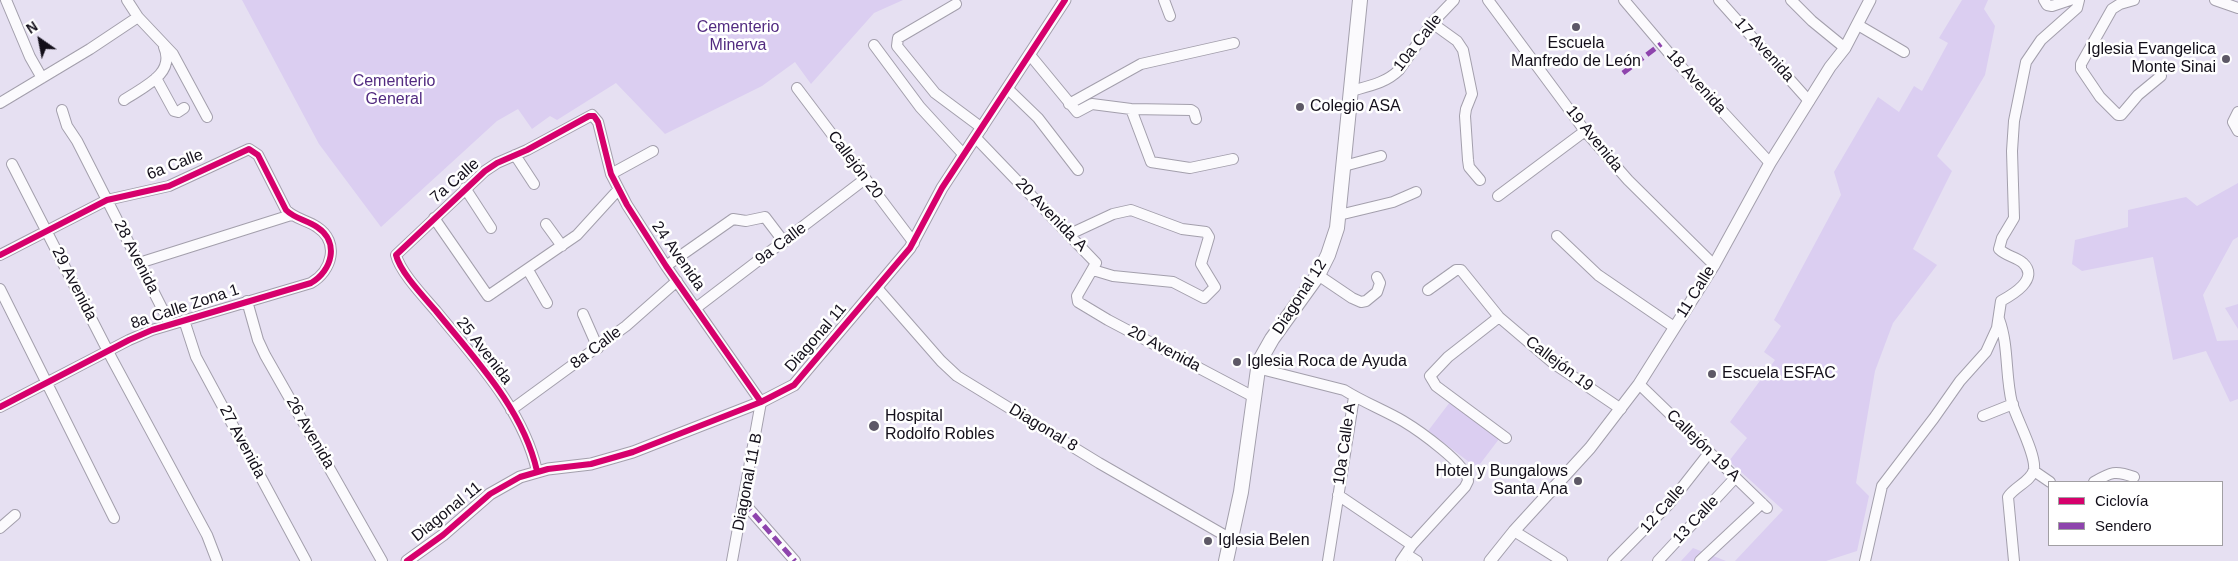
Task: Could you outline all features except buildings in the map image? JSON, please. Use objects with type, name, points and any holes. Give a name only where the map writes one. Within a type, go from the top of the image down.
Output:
[{"type":"main road","name":"Diagonal 12","points":[[1226,561],[1242,484],[1257,368],[1269,344],[1318,275],[1332,244],[1340,215],[1360,0]]},
{"type":"street","points":[[6,0],[30,57],[42,78]]},
{"type":"street","points":[[127,0],[138,17],[177,61],[207,117]]},
{"type":"street","name":"Diagonal 11","points":[[407,561],[443,536],[490,494],[520,477],[538,471],[590,464],[626,454],[761,402],[784,391],[800,379],[878,288],[914,242],[942,188],[1065,0]]},
{"type":"street","points":[[1164,0],[1170,16]]},
{"type":"street","name":"10a Calle","points":[[1351,91],[1384,81],[1399,70],[1432,23],[1454,0]]},
{"type":"street","name":"19 Avenida","points":[[1488,0],[1585,131],[1628,180],[1714,265]]},
{"type":"street","name":"18 Avenida","points":[[1624,0],[1674,59],[1770,163]]},
{"type":"street","name":"17 Avenida","points":[[1719,0],[1809,101]]},
{"type":"street","points":[[1791,0],[1844,48]]},
{"type":"street","name":"11 Calle","points":[[1490,561],[1514,531],[1590,448],[1639,384],[1714,265],[1770,163],[1844,48],[1870,0]]},
{"type":"street","points":[[2044,0],[2047,5],[2052,6],[2070,0]]},
{"type":"street","points":[[1864,561],[1882,486],[1960,381],[1986,352],[1997,328],[2001,301],[2018,291],[2027,280],[2028,269],[2022,262],[2005,255],[1999,249],[2002,238],[2014,218],[2012,151],[2014,121],[2026,62],[2041,40],[2077,8],[2079,0]]},
{"type":"street","points":[[2134,0],[2120,4],[2112,9],[2080,69],[2100,97],[2118,115],[2161,76]]},
{"type":"street","points":[[2215,0],[2238,8]]},
{"type":"street","name":"20 Avenida A","points":[[956,4],[898,38],[897,46],[935,93],[979,133],[1096,263],[1076,298]]},
{"type":"street","points":[[0,103],[138,17]]},
{"type":"street","points":[[1432,23],[1457,41],[1463,50],[1472,94],[1466,108],[1469,167],[1480,180]]},
{"type":"street","points":[[1858,24],[1904,52]]},
{"type":"street","points":[[1069,104],[1140,64],[1234,43]]},
{"type":"street","points":[[874,44],[920,107],[964,155]]},
{"type":"street","points":[[124,100],[156,78],[165,69],[167,63],[164,47]]},
{"type":"street","points":[[1030,55],[1069,104],[1078,112],[1092,104],[1131,109],[1191,110],[1194,112],[1196,119]]},
{"type":"street","points":[[156,78],[174,111],[178,112],[184,108]]},
{"type":"street","name":"Callejón 20","points":[[797,88],[914,242]]},
{"type":"street","points":[[1008,89],[1038,118],[1078,170]]},
{"type":"street","points":[[1131,109],[1151,162],[1190,168],[1233,159]]},
{"type":"street","name":"28 Avenida","points":[[62,110],[69,130],[77,141],[170,324]]},
{"type":"street","points":[[2238,112],[2233,122],[2238,131]]},
{"type":"street","name":"7a Calle","points":[[396,255],[465,188],[497,163],[585,117],[594,116]]},
{"type":"street","name":"24 Avenida","points":[[594,116],[598,122],[611,174],[618,190],[666,266],[761,402]]},
{"type":"street","points":[[1498,196],[1585,131]]},
{"type":"street","name":"6a Calle","points":[[0,255],[107,200],[169,186],[244,150],[251,150],[258,155],[280,200],[291,215]]},
{"type":"street","points":[[611,174],[654,151]]},
{"type":"street","points":[[515,155],[534,184]]},
{"type":"street","points":[[1344,166],[1381,156]]},
{"type":"street","name":"29 Avenida","points":[[12,164],[108,351]]},
{"type":"street","name":"9a Calle","points":[[696,308],[866,179]]},
{"type":"street","points":[[465,188],[491,228]]},
{"type":"street","points":[[434,218],[488,296],[528,270],[584,229],[618,190]]},
{"type":"street","points":[[1340,215],[1392,202],[1416,192]]},
{"type":"street","points":[[1070,234],[1113,214],[1131,210],[1182,229],[1206,232],[1209,237],[1200,264],[1214,282],[1215,287],[1204,298],[1177,283],[1113,276],[1093,270]]},
{"type":"street","points":[[139,263],[291,215]]},
{"type":"street","name":"8a Calle Zona 1","points":[[0,407],[129,340],[170,324],[312,283],[328,269],[330,246],[321,230],[291,215]]},
{"type":"street","points":[[666,266],[733,219],[746,221],[765,217],[784,242]]},
{"type":"street","points":[[546,224],[562,246]]},
{"type":"street","points":[[1557,236],[1598,275],[1674,327]]},
{"type":"street","name":"25 Avenida","points":[[396,255],[416,287],[488,374],[511,410],[534,457],[538,471]]},
{"type":"street","points":[[528,270],[547,303]]},
{"type":"street","name":"Callejón 19","points":[[1428,290],[1456,270],[1461,270],[1499,317],[1553,363],[1621,409]]},
{"type":"street","points":[[1318,275],[1361,302],[1366,301],[1377,292],[1380,284],[1377,277]]},
{"type":"street","name":"8a Calle","points":[[511,410],[598,348],[643,312],[677,281]]},
{"type":"street","name":"Diagonal 8","points":[[878,288],[941,361],[957,376],[1099,463],[1231,539]]},
{"type":"street","points":[[0,289],[48,382],[114,518]]},
{"type":"street","name":"20 Avenida","points":[[1076,298],[1078,302],[1108,320],[1254,397]]},
{"type":"street","name":"26 Avenida","points":[[247,302],[258,340],[265,355],[382,561]]},
{"type":"street","points":[[583,314],[598,348]]},
{"type":"street","points":[[1998,316],[2004,333],[2007,381],[2013,404],[2033,459],[2034,470],[2030,477],[2012,490],[2008,497],[2014,561]]},
{"type":"street","points":[[1499,317],[1448,357],[1430,376],[1436,386],[1506,438]]},
{"type":"street","name":"27 Avenida","points":[[184,320],[196,357],[306,561]]},
{"type":"street","points":[[108,351],[207,535],[217,561]]},
{"type":"street","name":"10a Calle A","points":[[1257,368],[1299,380],[1340,388],[1354,397],[1328,561]]},
{"type":"street","name":"Callejón 19 A","points":[[1639,384],[1764,506],[1700,561]]},
{"type":"street","points":[[1354,397],[1404,422],[1462,467],[1468,477],[1465,487],[1412,545],[1404,557],[1417,561]]},
{"type":"street","name":"Diagonal 11 B","points":[[733,556],[761,402]]},
{"type":"street","points":[[1984,416],[2013,404]]},
{"type":"street","name":"12 Calle","points":[[1613,561],[1669,504],[1709,452]]},
{"type":"street","points":[[2034,470],[2049,481]]},
{"type":"street","points":[[2096,481],[2114,472],[2134,477]]},
{"type":"street","name":"13 Calle","points":[[1658,561],[1735,478]]},
{"type":"street","points":[[1338,494],[1412,545]]},
{"type":"street","points":[[744,503],[795,561]]},
{"type":"street","points":[[0,528],[16,515]]},
{"type":"street","points":[[1514,531],[1562,561]]},
{"type":"street","points":[[733,556],[741,561]]},
{"type":"green space","name":"Cementerio General","points":[[242,0],[903,0],[874,13],[811,84],[795,62],[762,86],[665,134],[616,83],[557,120],[550,116],[532,129],[518,109],[497,121],[381,227],[319,144]]},
{"type":"green space","points":[[1962,0],[1988,0],[1984,9],[1995,26],[1985,75],[1937,156],[1952,171],[1913,249],[1937,265],[1893,323],[1875,371],[1856,483],[1869,496],[1857,551],[1826,561],[1735,561],[1783,510],[1729,461],[1747,438],[1730,422],[1775,360],[1764,352],[1781,326],[1774,320],[1841,195],[1834,172],[1878,97],[1899,112],[1914,86],[1922,91],[1948,43],[1939,38]]},
{"type":"green space","points":[[2238,183],[2238,237],[2233,240],[2203,295],[2217,341],[2238,340],[2238,399],[2230,402],[2206,351],[2173,360],[2153,257],[2082,271],[2072,264],[2075,240],[2128,227],[2128,210],[2186,197],[2197,206]]},
{"type":"green space","points":[[2238,304],[2238,329],[2225,308]]},
{"type":"green space","points":[[1450,402],[1499,439],[1477,468],[1428,431]]},
{"type":"green space","points":[[1693,548],[1726,561],[1681,561]]},
{"type":"marked path","points":[[1623,73],[1661,44]]},
{"type":"marked path","points":[[744,503],[795,561]]},
{"type":"cycle path","points":[[407,561],[443,535],[490,494],[520,477],[548,469],[591,464],[633,452],[761,402],[794,385],[910,248],[942,188],[1065,0]]},
{"type":"cycle path","points":[[537,471],[521,427],[496,386],[419,292],[402,269],[396,255],[485,171],[589,116],[594,116],[598,122],[611,174],[627,205],[666,266],[761,402]]},
{"type":"cycle path","points":[[0,255],[107,200],[169,186],[249,149],[258,155],[286,210],[317,227],[329,240],[331,248],[328,264],[318,278],[311,283],[152,330],[0,407]]},
{"type":"place","name":"Escuela Manfredo de León","points":[[1576,27]]},
{"type":"place","name":"Iglesia Evangelica Monte Sinai","points":[[2226,59]]},
{"type":"place","name":"Colegio ASA","points":[[1300,107]]},
{"type":"place","name":"Iglesia Roca de Ayuda","points":[[1237,362]]},
{"type":"place","name":"Escuela ESFAC","points":[[1712,374]]},
{"type":"place","name":"Hospital Rodolfo Robles","points":[[874,426]]},
{"type":"place","name":"Hotel y Bungalows Santa Ana","points":[[1578,481]]},
{"type":"place","name":"Iglesia Belen","points":[[1208,541]]},
{"type":"park label","name":"Cementerio Minerva","points":[[738,37]]}]
